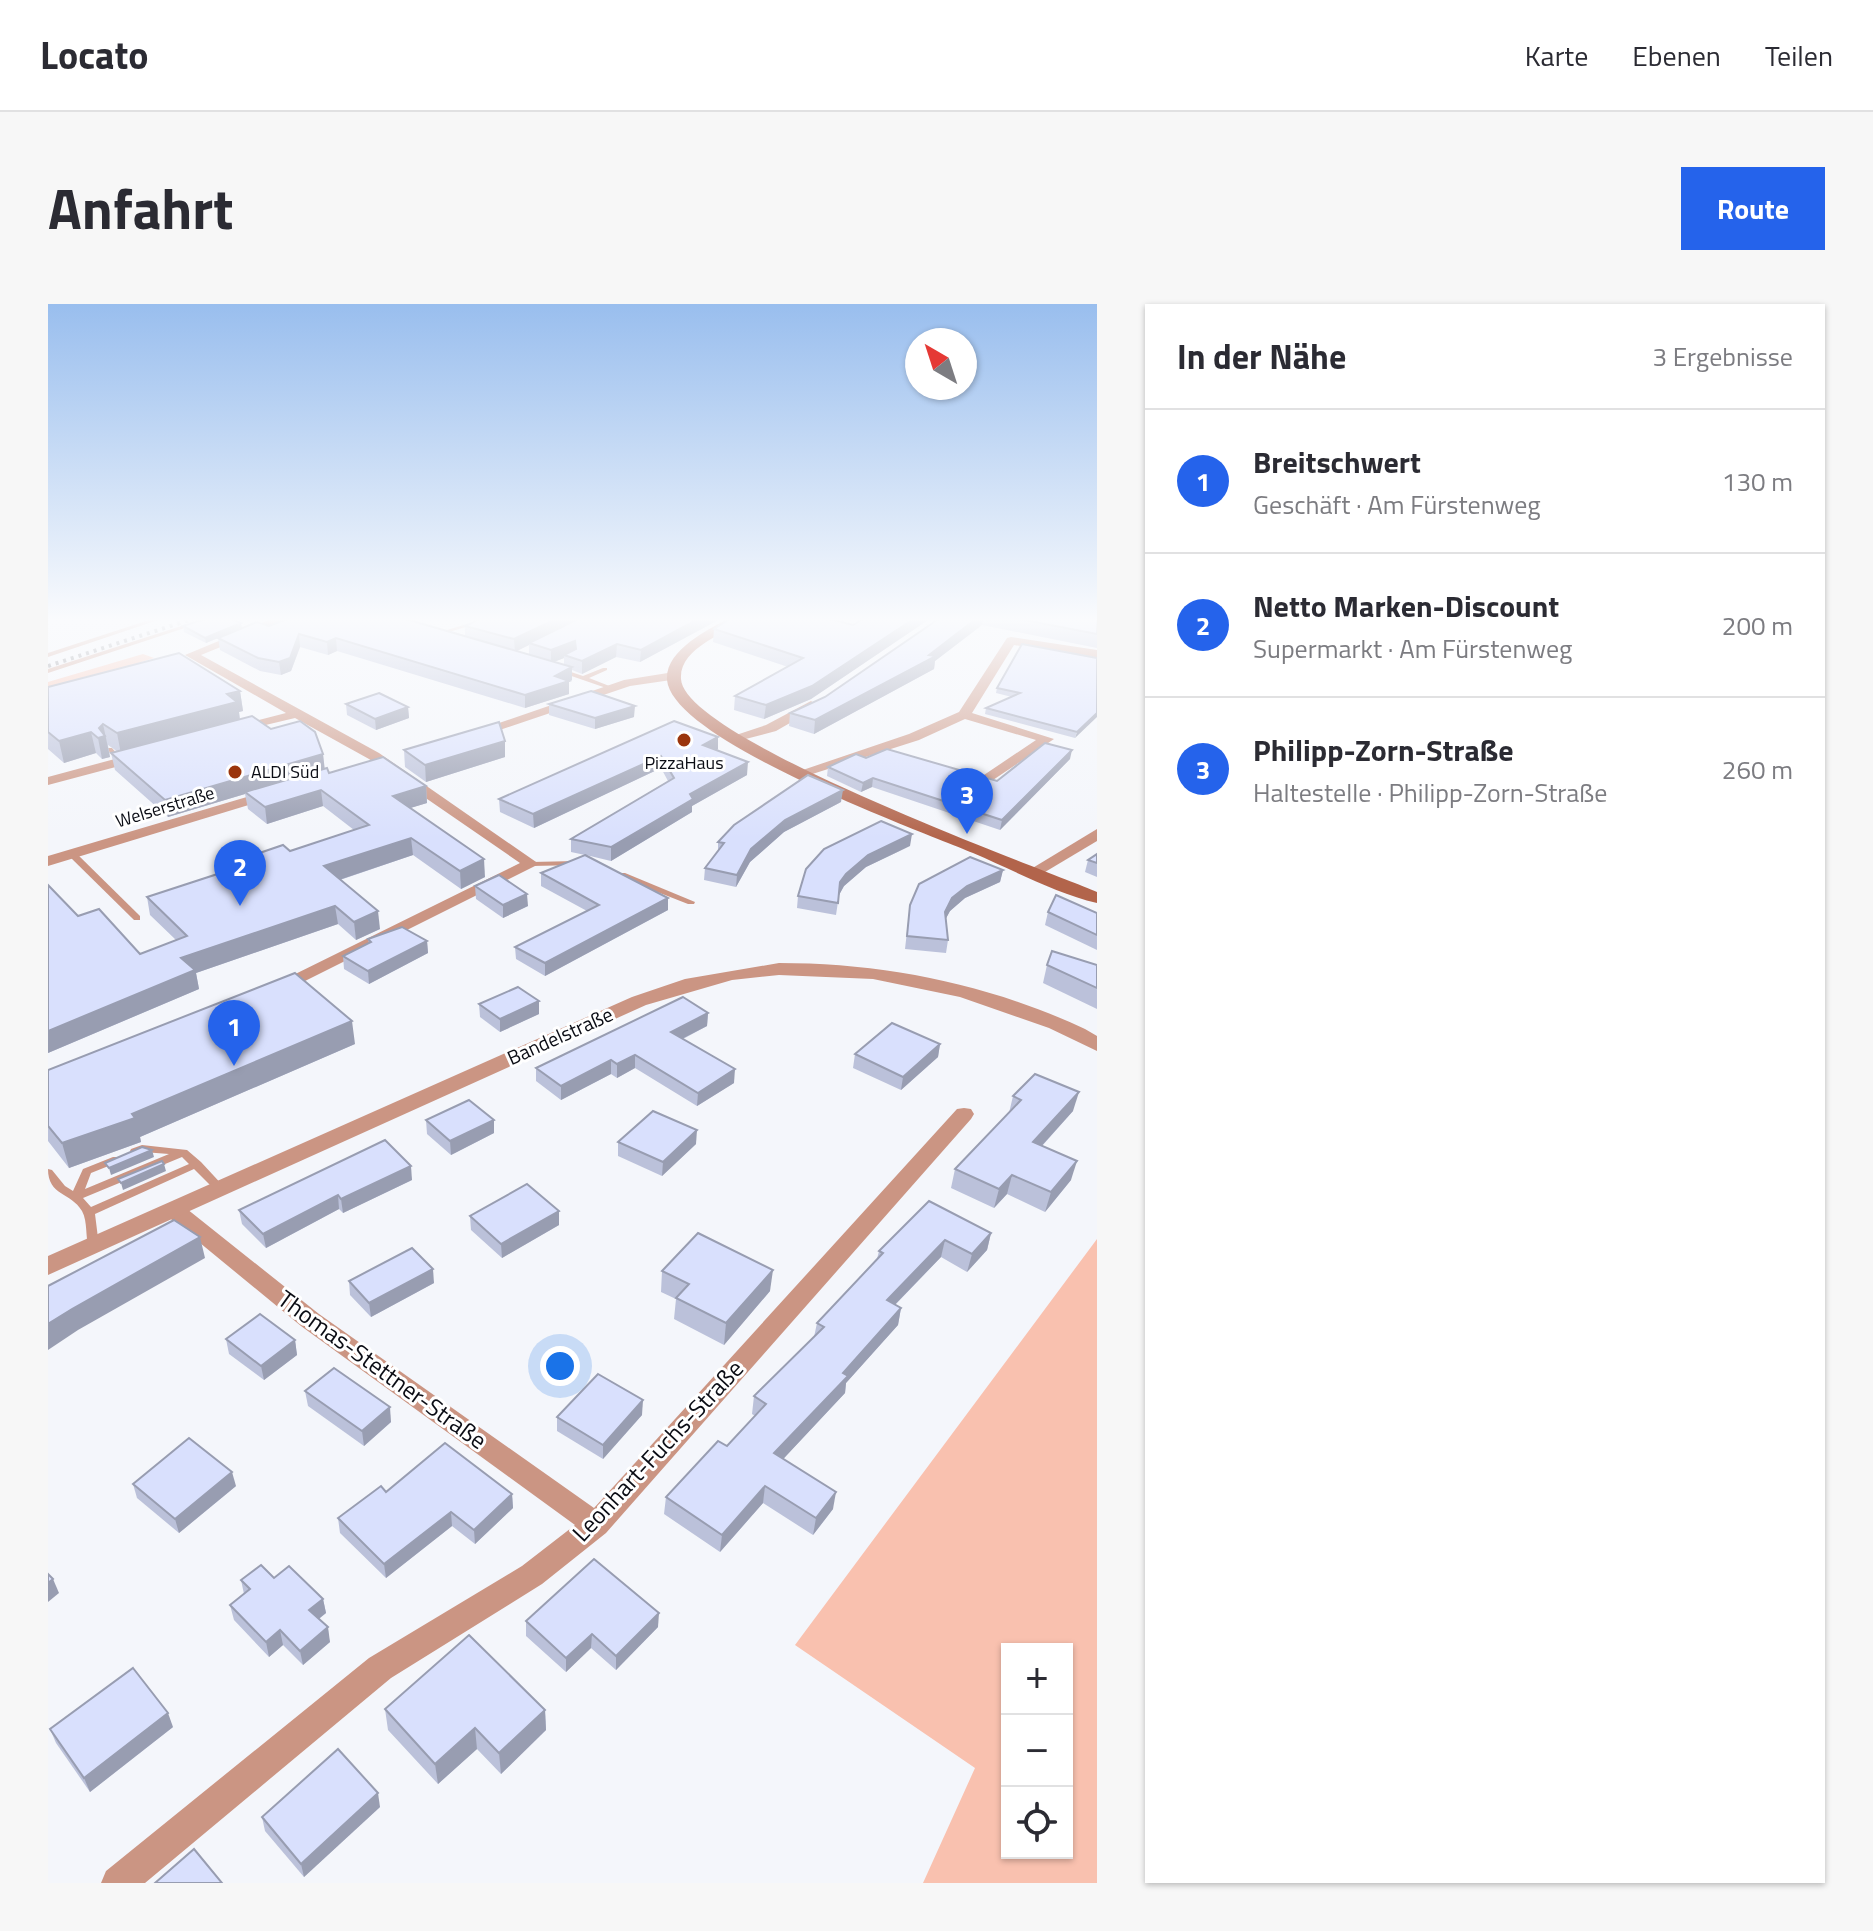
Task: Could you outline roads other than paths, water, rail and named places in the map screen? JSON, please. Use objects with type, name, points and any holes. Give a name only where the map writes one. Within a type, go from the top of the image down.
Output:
[{"type":"main road","points":[[682,692],[700,714],[734,738],[798,774],[1097,898]]},
{"type":"street","points":[[256,692],[383,761],[531,864],[264,996]]},
{"type":"street","points":[[455,740],[606,692]]},
{"type":"street","points":[[798,774],[914,737],[964,715],[979,692]]},
{"type":"street","points":[[734,738],[771,728],[826,697]]},
{"type":"street","points":[[223,734],[295,714]]},
{"type":"street","points":[[964,715],[1047,739],[982,781]]},
{"type":"street","points":[[48,781],[150,754]]},
{"type":"street","name":"Welserstraße","points":[[48,861],[293,787]]},
{"type":"street","points":[[1034,872],[1097,834]]},
{"type":"street","name":"Bandelstraße","points":[[48,1266],[667,989],[732,974],[824,967],[906,976],[990,1000],[1095,1042]]},
{"type":"street","name":"Leonhart-Fuchs-Straße","points":[[118,1883],[380,1668],[532,1575],[596,1525],[964,1114]]},
{"type":"street","name":"Thomas-Stettner-Straße","points":[[174,1210],[310,1320],[596,1525]]},
{"type":"lane","points":[[110,749],[121,762]]},
{"type":"lane","points":[[71,853],[137,918]]},
{"type":"lane","points":[[531,864],[589,862]]},
{"type":"lane","points":[[618,874],[691,902]]},
{"type":"lane","points":[[76,1197],[87,1171],[142,1148],[183,1152],[221,1189]]},
{"type":"lane","points":[[76,1197],[183,1152]]},
{"type":"lane","points":[[89,1212],[197,1164]]},
{"type":"lane","points":[[48,1173],[61,1189],[76,1197],[89,1212],[93,1246]]},
{"type":"place","name":"PizzaHaus","points":[[684,740]]},
{"type":"place","name":"ALDI Süd","points":[[235,772]]},
{"type":"place","name":"Philipp-Zorn-Straße","points":[[967,834]]},
{"type":"place","name":"Netto Marken-Discount","points":[[240,906]]},
{"type":"place","name":"Breitschwert","points":[[234,1066]]}]
